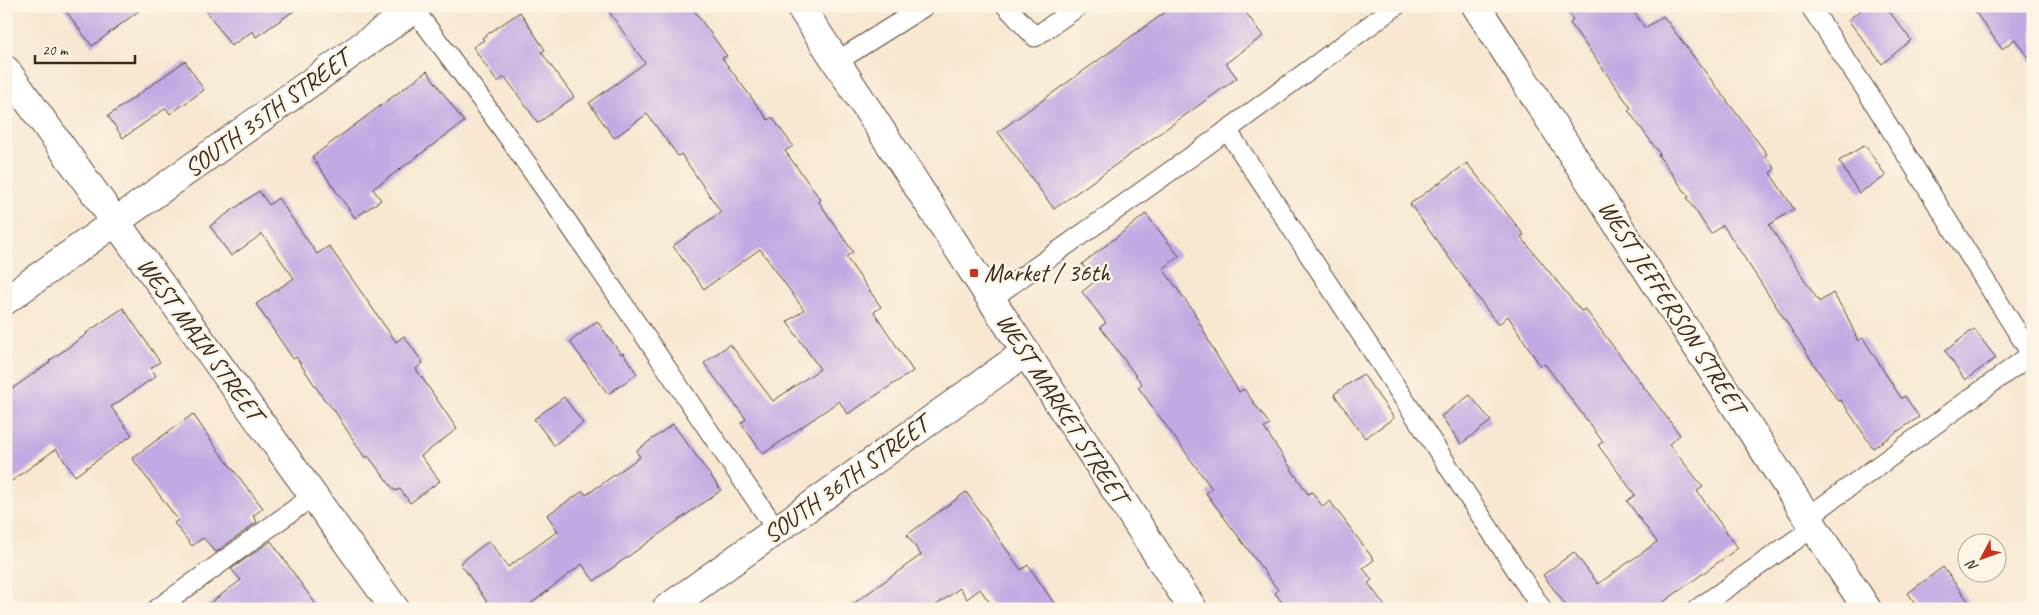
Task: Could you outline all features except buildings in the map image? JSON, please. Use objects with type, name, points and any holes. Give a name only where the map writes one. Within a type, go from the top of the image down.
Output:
[{"type":"street","name":"WEST MARKET STREET","points":[[800,6],[1193,609]]},
{"type":"street","name":"WEST JEFFERSON STREET","points":[[1476,6],[1867,609]]},
{"type":"street","name":"SOUTH 35TH STREET","points":[[6,300],[414,7]]},
{"type":"street","name":"WEST MAIN STREET","points":[[6,70],[395,609]]},
{"type":"street","name":"SOUTH 36TH STREET","points":[[666,609],[1026,352]]},
{"type":"lane","points":[[836,62],[925,6]]},
{"type":"lane","points":[[1006,6],[1035,37],[1079,6]]},
{"type":"lane","points":[[991,299],[1228,130],[1396,6]]},
{"type":"lane","points":[[1697,609],[2032,353],[1866,90],[1810,6]]},
{"type":"lane","points":[[414,7],[534,171],[689,404],[776,530]]},
{"type":"lane","points":[[1228,130],[1542,609]]},
{"type":"lane","points":[[156,609],[313,496]]},
{"type":"place","name":"Market / 36th","points":[[974,273]]}]
